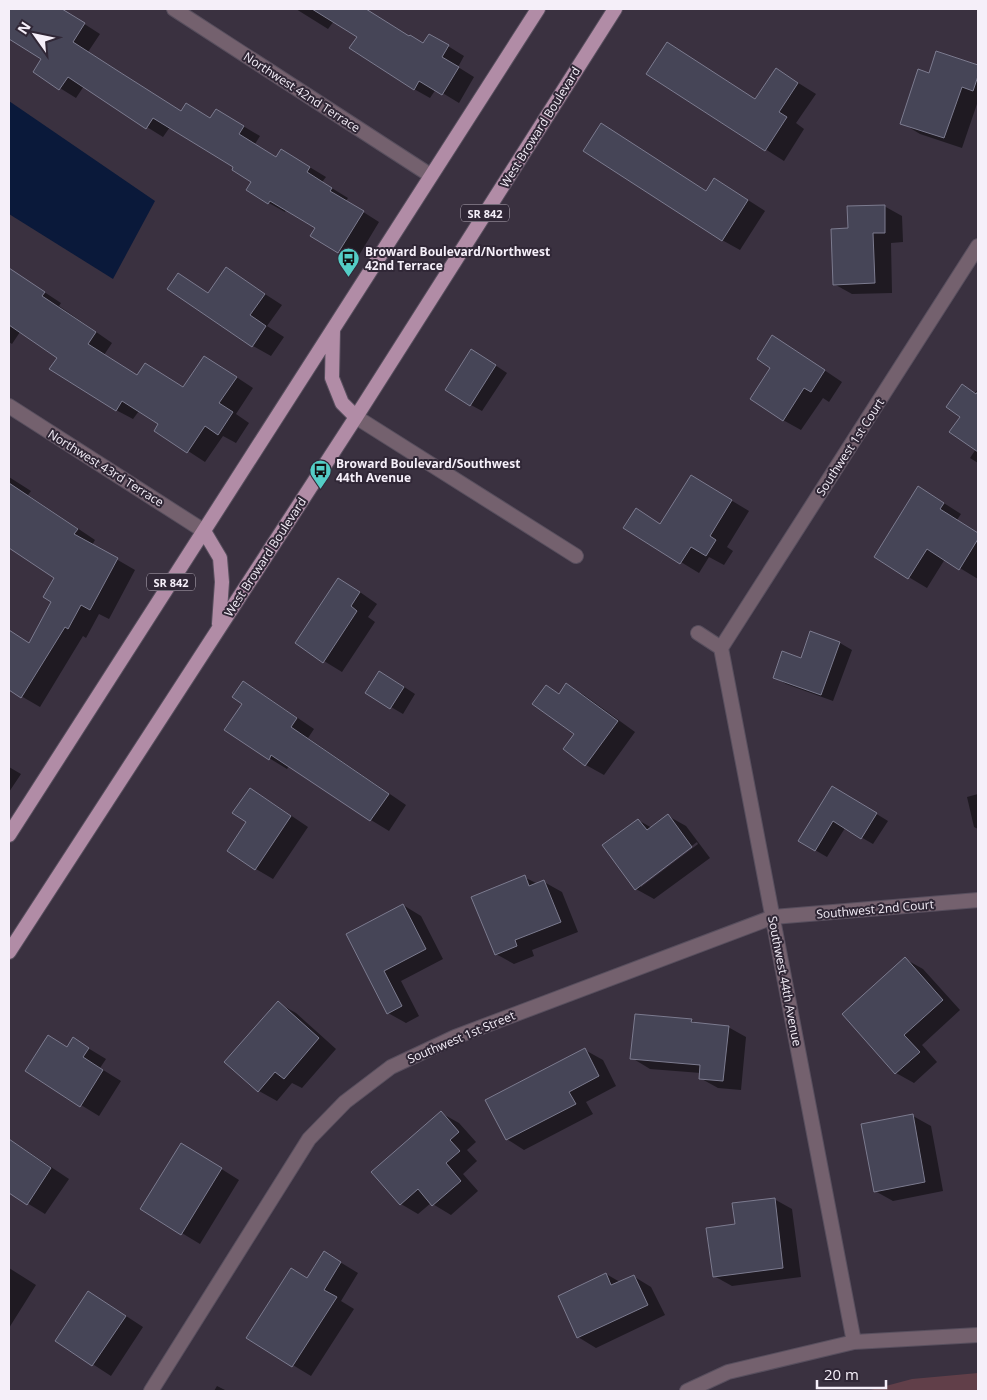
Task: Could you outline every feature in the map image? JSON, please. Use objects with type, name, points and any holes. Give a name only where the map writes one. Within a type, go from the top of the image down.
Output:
[{"type":"main road","name":"SR 842","points":[[9,835],[538,9]]},
{"type":"main road","name":"West Broward Boulevard","points":[[9,952],[356,417],[615,9]]},
{"type":"main road","points":[[333,329],[332,378],[342,403],[356,417]]},
{"type":"main road","points":[[204,531],[220,558],[222,582],[219,627]]},
{"type":"street","name":"Northwest 42nd Terrace","points":[[174,9],[430,175]]},
{"type":"street","name":"Southwest 1st Court","points":[[721,648],[978,246]]},
{"type":"street","name":"Northwest 43rd Terrace","points":[[9,406],[204,531]]},
{"type":"street","points":[[356,417],[576,556]]},
{"type":"street","points":[[698,633],[721,648]]},
{"type":"street","name":"Southwest 44th Avenue","points":[[721,648],[854,1342]]},
{"type":"street","name":"Southwest 2nd Court","points":[[773,917],[978,900]]},
{"type":"street","name":"Southwest 1st Street","points":[[151,1391],[309,1139],[345,1102],[391,1067],[455,1037],[773,917]]},
{"type":"street","points":[[687,1391],[728,1372],[854,1342],[978,1335]]},
{"type":"shaded area","points":[[978,1373],[978,1391],[867,1391],[912,1379]]},
{"type":"water","points":[[9,101],[155,201],[113,279],[9,214]]},
{"type":"building","points":[[9,9],[62,9],[85,23],[73,42],[118,71],[181,111],[186,103],[210,118],[216,109],[244,126],[239,134],[276,157],[281,149],[310,167],[307,172],[332,188],[330,191],[364,211],[338,253],[310,236],[315,228],[270,201],[268,204],[246,190],[251,182],[232,170],[233,167],[153,118],[146,129],[68,77],[59,90],[33,72],[41,59],[9,39]]},
{"type":"building","points":[[312,9],[366,9],[423,43],[429,34],[449,45],[442,57],[459,67],[442,95],[419,81],[414,90],[349,48],[357,37]]},
{"type":"building","points":[[667,42],[755,99],[776,68],[798,83],[779,112],[787,117],[765,151],[646,74]]},
{"type":"building","points":[[936,51],[978,65],[978,76],[973,91],[962,87],[944,138],[900,124],[918,69],[929,73]]},
{"type":"building","points":[[601,123],[706,191],[714,178],[748,200],[722,241],[583,151]]},
{"type":"building","points":[[885,205],[885,233],[873,233],[875,283],[833,285],[831,229],[848,228],[847,206]]},
{"type":"building","points":[[226,267],[265,294],[250,315],[266,326],[252,347],[167,289],[178,273],[208,293]]},
{"type":"building","points":[[9,268],[45,292],[42,296],[96,332],[88,344],[137,375],[145,363],[183,387],[204,356],[237,377],[219,403],[233,412],[218,435],[205,426],[187,453],[154,431],[158,424],[122,401],[116,411],[49,369],[57,358],[9,325]]},
{"type":"building","points":[[772,335],[825,370],[811,392],[804,388],[783,421],[750,399],[770,368],[757,359]]},
{"type":"building","points":[[471,349],[496,365],[470,406],[445,390]]},
{"type":"building","points":[[962,384],[976,394],[978,391],[978,452],[949,432],[960,417],[946,407]]},
{"type":"building","points":[[691,475],[732,500],[710,536],[716,540],[706,556],[691,547],[680,564],[623,528],[636,508],[660,524]]},
{"type":"building","points":[[9,483],[78,529],[74,534],[118,558],[90,610],[81,605],[68,629],[65,627],[21,698],[9,690],[9,630],[29,643],[51,602],[43,597],[54,578],[9,548]]},
{"type":"building","points":[[918,486],[944,503],[940,509],[978,533],[978,539],[959,570],[927,549],[908,579],[874,557]]},
{"type":"building","points":[[338,578],[360,592],[351,606],[357,611],[323,663],[295,643]]},
{"type":"building","points":[[810,631],[840,642],[821,695],[773,678],[782,651],[801,658]]},
{"type":"building","points":[[379,671],[404,687],[390,709],[365,693]]},
{"type":"building","points":[[243,681],[297,718],[291,727],[389,794],[370,821],[271,755],[269,760],[224,730],[242,704],[232,697]]},
{"type":"building","points":[[566,683],[618,721],[585,766],[563,749],[574,734],[532,704],[546,685],[559,694]]},
{"type":"building","points":[[832,786],[877,813],[861,839],[833,821],[815,851],[798,841]]},
{"type":"building","points":[[250,788],[291,816],[255,870],[227,851],[246,822],[232,813]]},
{"type":"building","points":[[668,814],[692,847],[635,890],[602,845],[638,819],[647,830]]},
{"type":"building","points":[[525,875],[529,886],[544,880],[561,922],[515,940],[517,946],[495,955],[471,897]]},
{"type":"building","points":[[403,904],[426,949],[384,971],[402,1006],[387,1014],[346,934]]},
{"type":"building","points":[[905,957],[943,1000],[904,1035],[920,1052],[895,1074],[842,1014]]},
{"type":"building","points":[[278,1001],[319,1038],[284,1079],[275,1072],[258,1092],[224,1062]]},
{"type":"building","points":[[635,1014],[692,1019],[691,1022],[729,1026],[723,1081],[699,1079],[700,1065],[630,1059]]},
{"type":"building","points":[[48,1035],[67,1047],[73,1037],[89,1048],[83,1057],[103,1070],[80,1107],[25,1071]]},
{"type":"building","points":[[585,1048],[599,1076],[569,1092],[576,1104],[506,1140],[485,1100]]},
{"type":"building","points":[[441,1111],[459,1132],[450,1140],[460,1151],[446,1163],[461,1181],[432,1206],[418,1189],[400,1205],[371,1172]]},
{"type":"building","points":[[913,1114],[925,1182],[874,1192],[861,1124]]},
{"type":"building","points":[[9,1139],[51,1168],[27,1205],[9,1193]]},
{"type":"building","points":[[181,1143],[222,1168],[181,1235],[140,1209]]},
{"type":"building","points":[[775,1198],[783,1268],[713,1277],[706,1228],[735,1224],[732,1203]]},
{"type":"building","points":[[324,1251],[341,1262],[324,1290],[337,1297],[292,1367],[246,1338],[291,1268],[307,1278]]},
{"type":"building","points":[[606,1273],[611,1285],[634,1275],[648,1305],[577,1338],[558,1296]]},
{"type":"building","points":[[88,1291],[126,1316],[92,1366],[55,1341]]},
{"type":"place","name":"Broward Boulevard/Northwest 42nd Terrace","points":[[349,277]]},
{"type":"place","name":"Broward Boulevard/Southwest 44th Avenue","points":[[320,489]]}]
